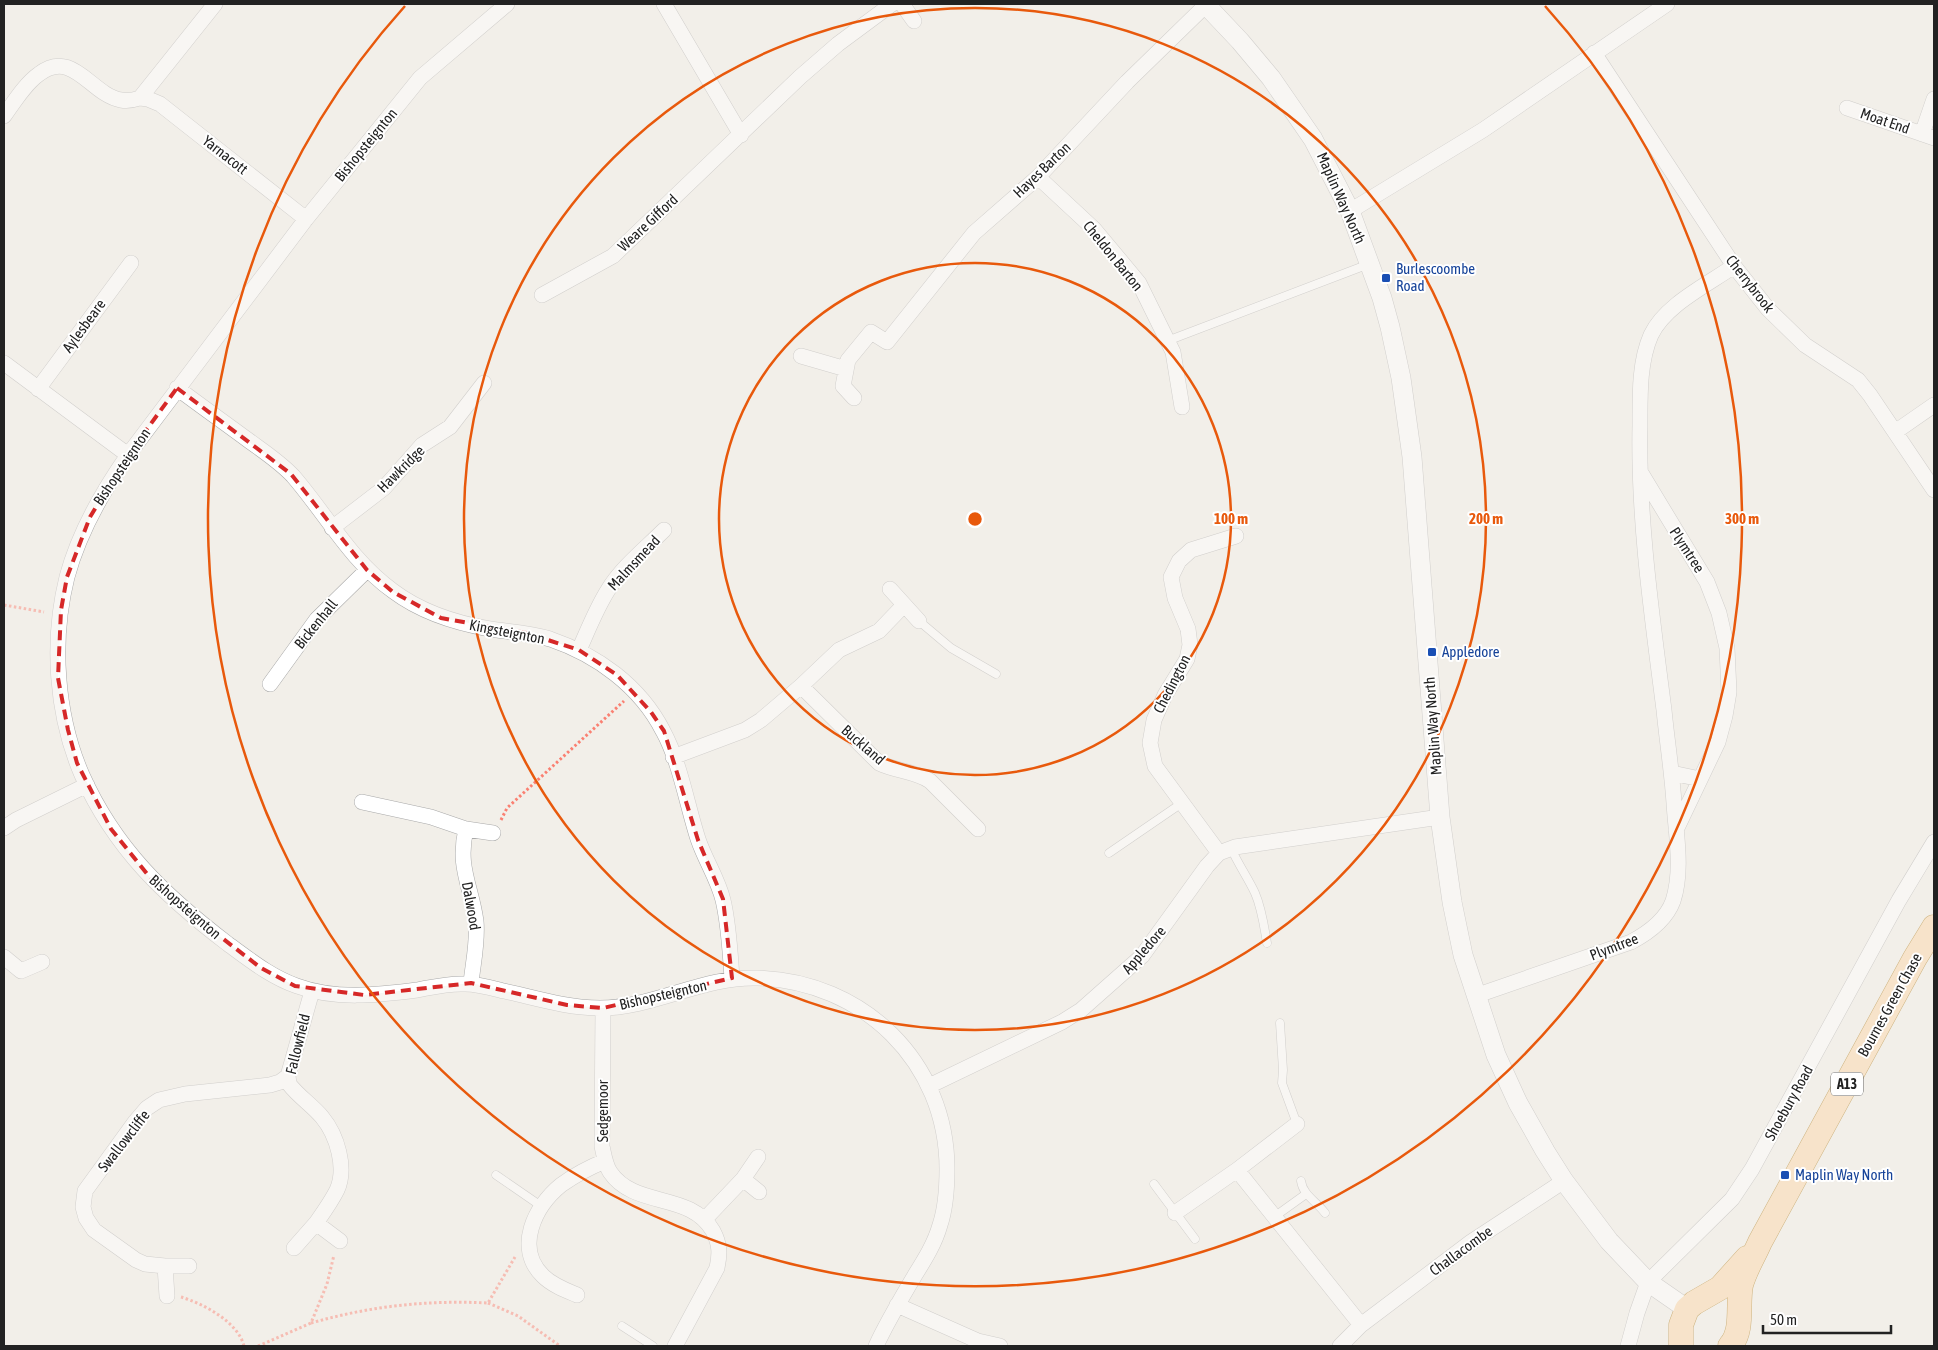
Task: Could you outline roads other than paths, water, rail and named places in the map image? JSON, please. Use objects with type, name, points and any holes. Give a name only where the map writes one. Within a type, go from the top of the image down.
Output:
[{"type":"main road","name":"Bournes Green Chase","points":[[1730,1346],[1735,1341],[1738,1331],[1739,1300],[1742,1283],[1760,1242],[1915,958],[1934,927]]},
{"type":"main road","name":"Bournes Green Chase","points":[[1695,1304],[1720,1288],[1760,1242]]},
{"type":"main road","points":[[1684,1342],[1681,1325],[1695,1304],[1710,1298],[1721,1300],[1729,1305],[1735,1312],[1738,1322]]},
{"type":"street","points":[[140,98],[216,4]]},
{"type":"street","name":"Bishopsteignton","points":[[507,4],[420,78],[306,218],[177,388],[128,454],[107,486],[90,517],[67,578],[61,610],[58,678],[77,763],[111,829],[131,857],[164,891],[204,925],[261,968],[295,986],[312,991],[364,996],[470,983],[566,1005],[603,1008],[652,1000],[732,978],[756,978],[800,983],[823,990],[865,1011],[900,1041],[929,1086],[941,1120],[947,1153],[945,1199],[941,1224],[935,1239],[876,1346]]},
{"type":"street","points":[[664,4],[741,135]]},
{"type":"street","name":"Weare Gifford","points":[[542,294],[613,256],[800,77],[838,44],[892,4]]},
{"type":"street","points":[[902,4],[914,21]]},
{"type":"street","name":"Hayes Barton","points":[[846,370],[848,360],[871,332],[887,342],[974,233],[1038,177],[1128,82],[1206,4]]},
{"type":"street","name":"Maplin Way North","points":[[1206,4],[1240,41],[1293,107],[1313,139],[1350,211],[1390,327],[1401,378],[1412,457],[1440,817],[1452,902],[1463,956],[1496,1055],[1518,1103],[1545,1151],[1564,1181],[1609,1241],[1648,1282],[1695,1304]]},
{"type":"street","points":[[1350,211],[1483,130],[1667,4]]},
{"type":"street","name":"Cherrybrook","points":[[1594,53],[1734,266],[1768,309],[1805,345],[1858,380],[1934,490]]},
{"type":"street","name":"Yarnacott","points":[[4,116],[30,81],[48,68],[57,66],[78,72],[112,97],[121,100],[148,99],[160,104],[306,218]]},
{"type":"street","name":"Moat End","points":[[1847,108],[1928,136],[1934,99]]},
{"type":"street","name":"Cheldon Barton","points":[[1038,177],[1094,229],[1139,283],[1173,352],[1182,408]]},
{"type":"street","name":"Aylesbeare","points":[[38,389],[130,262]]},
{"type":"street","name":"Plymtree","points":[[1475,996],[1631,942],[1647,933],[1663,918],[1672,903],[1677,886],[1672,773],[1644,530],[1639,470],[1640,400],[1643,365],[1651,336],[1660,321],[1673,308],[1734,266]]},
{"type":"street","points":[[801,356],[846,370],[843,386],[854,398]]},
{"type":"street","points":[[4,363],[128,454]]},
{"type":"street","name":"Hawkridge","points":[[332,528],[384,488],[422,445],[450,428],[484,383]]},
{"type":"street","name":"Kingsteignton","points":[[177,388],[270,456],[291,474],[367,570],[393,592],[442,618],[489,629],[526,633],[580,650],[599,661],[642,699],[664,731],[698,840],[723,899],[732,978]]},
{"type":"street","points":[[1895,432],[1934,405]]},
{"type":"street","name":"Plymtree","points":[[1639,470],[1669,521],[1692,553],[1707,582],[1719,613],[1727,648],[1730,692],[1718,742],[1675,832]]},
{"type":"street","name":"Plymtree","points":[[1644,530],[1669,521]]},
{"type":"street","name":"Malmsmead","points":[[580,650],[600,603],[609,588],[664,530]]},
{"type":"street","name":"Chedington","points":[[1225,851],[1182,803],[1155,766],[1150,743],[1154,720],[1165,695],[1187,659],[1190,645],[1188,629],[1175,598],[1171,577],[1179,561],[1191,550],[1236,536]]},
{"type":"street","name":"Bickenhall","points":[[270,684],[317,619],[367,570]]},
{"type":"street","points":[[890,590],[919,620]]},
{"type":"street","points":[[673,757],[745,730],[761,720],[839,650],[879,632],[904,605]]},
{"type":"street","name":"Buckland","points":[[801,686],[879,762],[891,769],[922,776],[930,781],[978,829]]},
{"type":"street","points":[[1672,773],[1700,779]]},
{"type":"street","points":[[4,828],[16,820],[87,785]]},
{"type":"street","points":[[362,802],[430,817],[466,829],[494,833]]},
{"type":"street","points":[[1225,851],[1265,841],[1440,817]]},
{"type":"street","name":"Dalwood","points":[[466,829],[462,857],[477,936],[470,983]]},
{"type":"street","name":"Shoebury Road","points":[[1628,1346],[1636,1313],[1648,1282],[1732,1199],[1752,1169],[1899,900],[1934,842]]},
{"type":"street","name":"Appledore","points":[[929,1086],[1062,1022],[1081,1010],[1142,956],[1207,866],[1225,851]]},
{"type":"street","points":[[4,957],[21,971],[42,962]]},
{"type":"street","name":"Fallowfield","points":[[294,1248],[316,1223],[338,1189],[340,1177],[339,1153],[335,1139],[323,1118],[289,1084],[288,1076],[312,991]]},
{"type":"street","name":"Sedgemoor","points":[[603,1008],[602,1146],[605,1161],[610,1172],[628,1188],[644,1196],[684,1207],[705,1218]]},
{"type":"street","name":"Swallowcliffe","points":[[189,1266],[145,1264],[136,1260],[94,1230],[86,1218],[83,1207],[86,1192],[135,1122],[148,1108],[159,1100],[184,1094],[270,1085],[280,1082],[288,1076]]},
{"type":"street","points":[[1175,1213],[1237,1170],[1297,1124]]},
{"type":"street","points":[[674,1346],[717,1268],[720,1254],[717,1239],[705,1218],[743,1179],[758,1157]]},
{"type":"street","points":[[576,1295],[549,1281],[542,1275],[531,1255],[528,1245],[529,1235],[542,1206],[560,1186],[589,1168],[605,1161]]},
{"type":"street","points":[[1237,1170],[1361,1325]]},
{"type":"street","points":[[743,1179],[759,1192]]},
{"type":"street","name":"Challacombe","points":[[1340,1346],[1361,1325],[1471,1242],[1564,1181]]},
{"type":"street","points":[[316,1223],[340,1241]]},
{"type":"street","points":[[166,1266],[173,1296]]},
{"type":"street","points":[[897,1305],[978,1341],[1000,1346]]},
{"type":"lane","points":[[1167,341],[1369,264]]},
{"type":"lane","points":[[919,620],[951,648],[996,674]]},
{"type":"lane","points":[[1109,853],[1182,803]]},
{"type":"lane","points":[[1225,851],[1256,894],[1267,943]]},
{"type":"lane","points":[[1280,1023],[1282,1083],[1297,1124]]},
{"type":"lane","points":[[496,1175],[542,1206]]},
{"type":"lane","points":[[1301,1181],[1306,1194],[1325,1213]]},
{"type":"lane","points":[[1154,1184],[1195,1240]]},
{"type":"lane","points":[[1274,1217],[1306,1194]]},
{"type":"lane","points":[[622,1326],[653,1346]]},
{"type":"place","name":"Burlescoombe Road","points":[[1386,278]]},
{"type":"place","name":"Appledore","points":[[1432,652]]},
{"type":"place","name":"Maplin Way North","points":[[1785,1175]]}]
